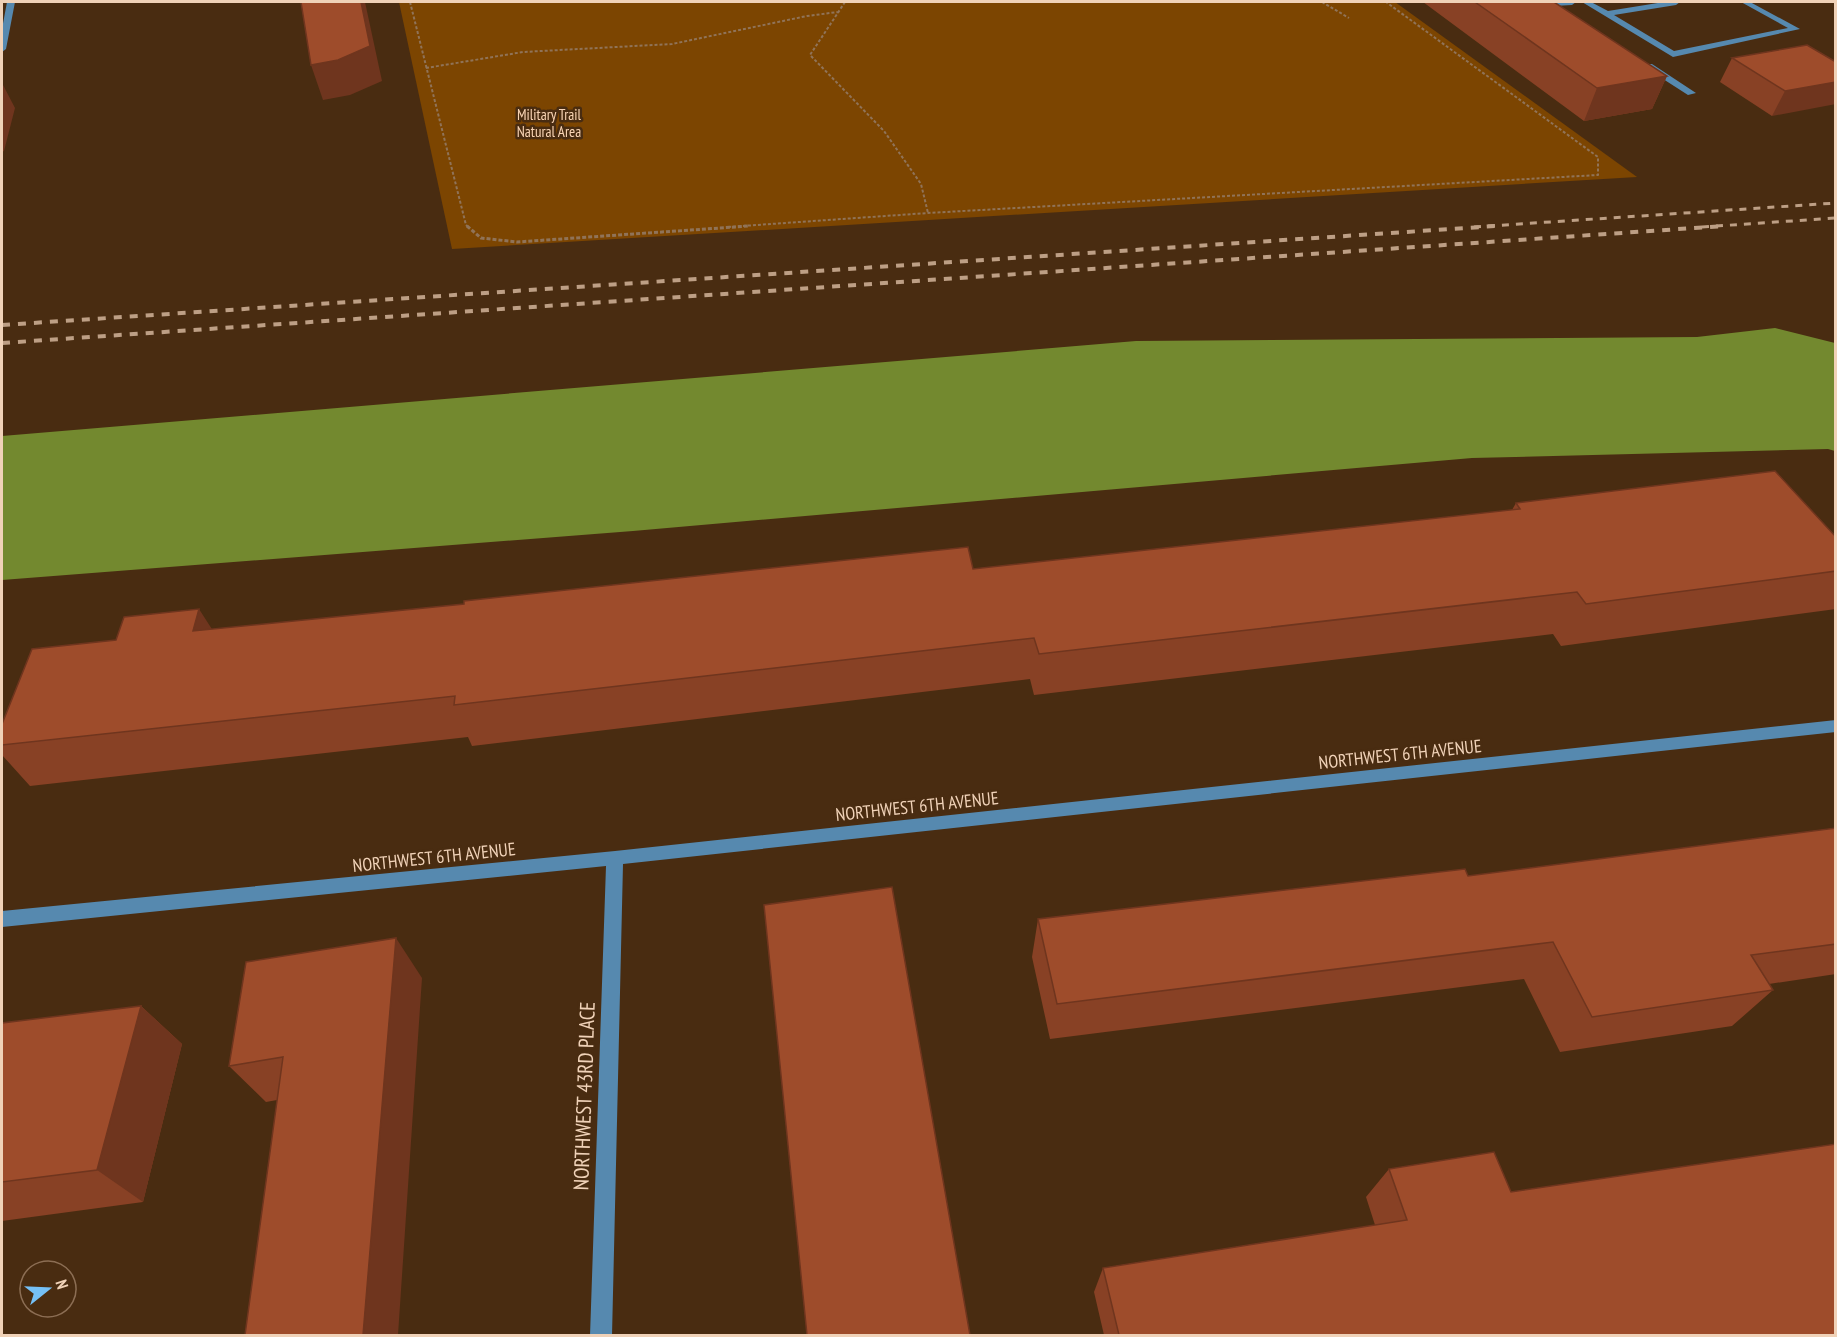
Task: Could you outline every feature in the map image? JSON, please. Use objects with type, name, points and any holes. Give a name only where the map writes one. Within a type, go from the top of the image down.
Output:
[{"type":"street","points":[[2,49],[11,2]]},
{"type":"street","points":[[1554,3],[1572,2]]},
{"type":"street","points":[[1586,2],[1673,54],[1796,29],[1745,2]]},
{"type":"street","points":[[1607,14],[1676,2]]},
{"type":"street","points":[[1554,3],[1565,11]]},
{"type":"street","points":[[1642,62],[1690,93]]},
{"type":"street","name":"NORTHWEST 6TH AVENUE","points":[[2,919],[615,858],[1836,726]]},
{"type":"street","name":"NORTHWEST 43RD PLACE","points":[[601,1335],[615,858]]},
{"type":"path","points":[[410,2],[466,225],[481,238],[518,242],[928,213],[1599,175],[1598,157],[1386,2]]},
{"type":"path","points":[[845,2],[810,55],[884,131],[921,184],[928,213]]},
{"type":"path","points":[[1322,2],[1349,18]]},
{"type":"path","points":[[426,68],[523,52],[672,44],[807,16],[838,12]]},
{"type":"green space","name":"Military Trail Natural Area","points":[[399,2],[1395,2],[1637,177],[452,249]]},
{"type":"shaded area","points":[[1775,328],[1835,343],[1835,451],[1828,449],[1472,458],[633,531],[2,580],[2,436],[1136,341],[1697,337]]},
{"type":"building","points":[[301,2],[361,2],[370,46],[338,60],[311,65]]},
{"type":"building","points":[[1475,2],[1554,2],[1667,76],[1597,88]]},
{"type":"building","points":[[1807,45],[1836,62],[1836,82],[1785,91],[1732,58]]},
{"type":"building","points":[[1775,471],[1836,537],[1836,571],[1586,604],[1577,592],[1039,654],[1034,638],[454,705],[455,696],[2,745],[2,724],[32,649],[116,640],[124,617],[199,609],[193,631],[464,604],[464,601],[968,547],[973,569],[1520,509],[1516,503]]},
{"type":"building","points":[[1836,828],[1836,944],[1751,955],[1773,990],[1592,1017],[1553,942],[1057,1004],[1038,919],[1465,869],[1468,876]]},
{"type":"building","points":[[892,887],[970,1335],[807,1335],[764,905]]},
{"type":"building","points":[[396,938],[363,1335],[245,1335],[283,1057],[229,1066],[246,962]]},
{"type":"building","points":[[141,1006],[97,1170],[2,1182],[2,1023]]},
{"type":"building","points":[[1836,1144],[1836,1335],[1119,1335],[1103,1268],[1407,1220],[1389,1169],[1494,1152],[1511,1192]]},
{"type":"railway","points":[[1474,227],[1836,203]]},
{"type":"railway","points":[[1702,227],[1836,218]]},
{"type":"railway","points":[[2,325],[1496,226]]},
{"type":"railway","points":[[2,343],[1724,226]]}]
